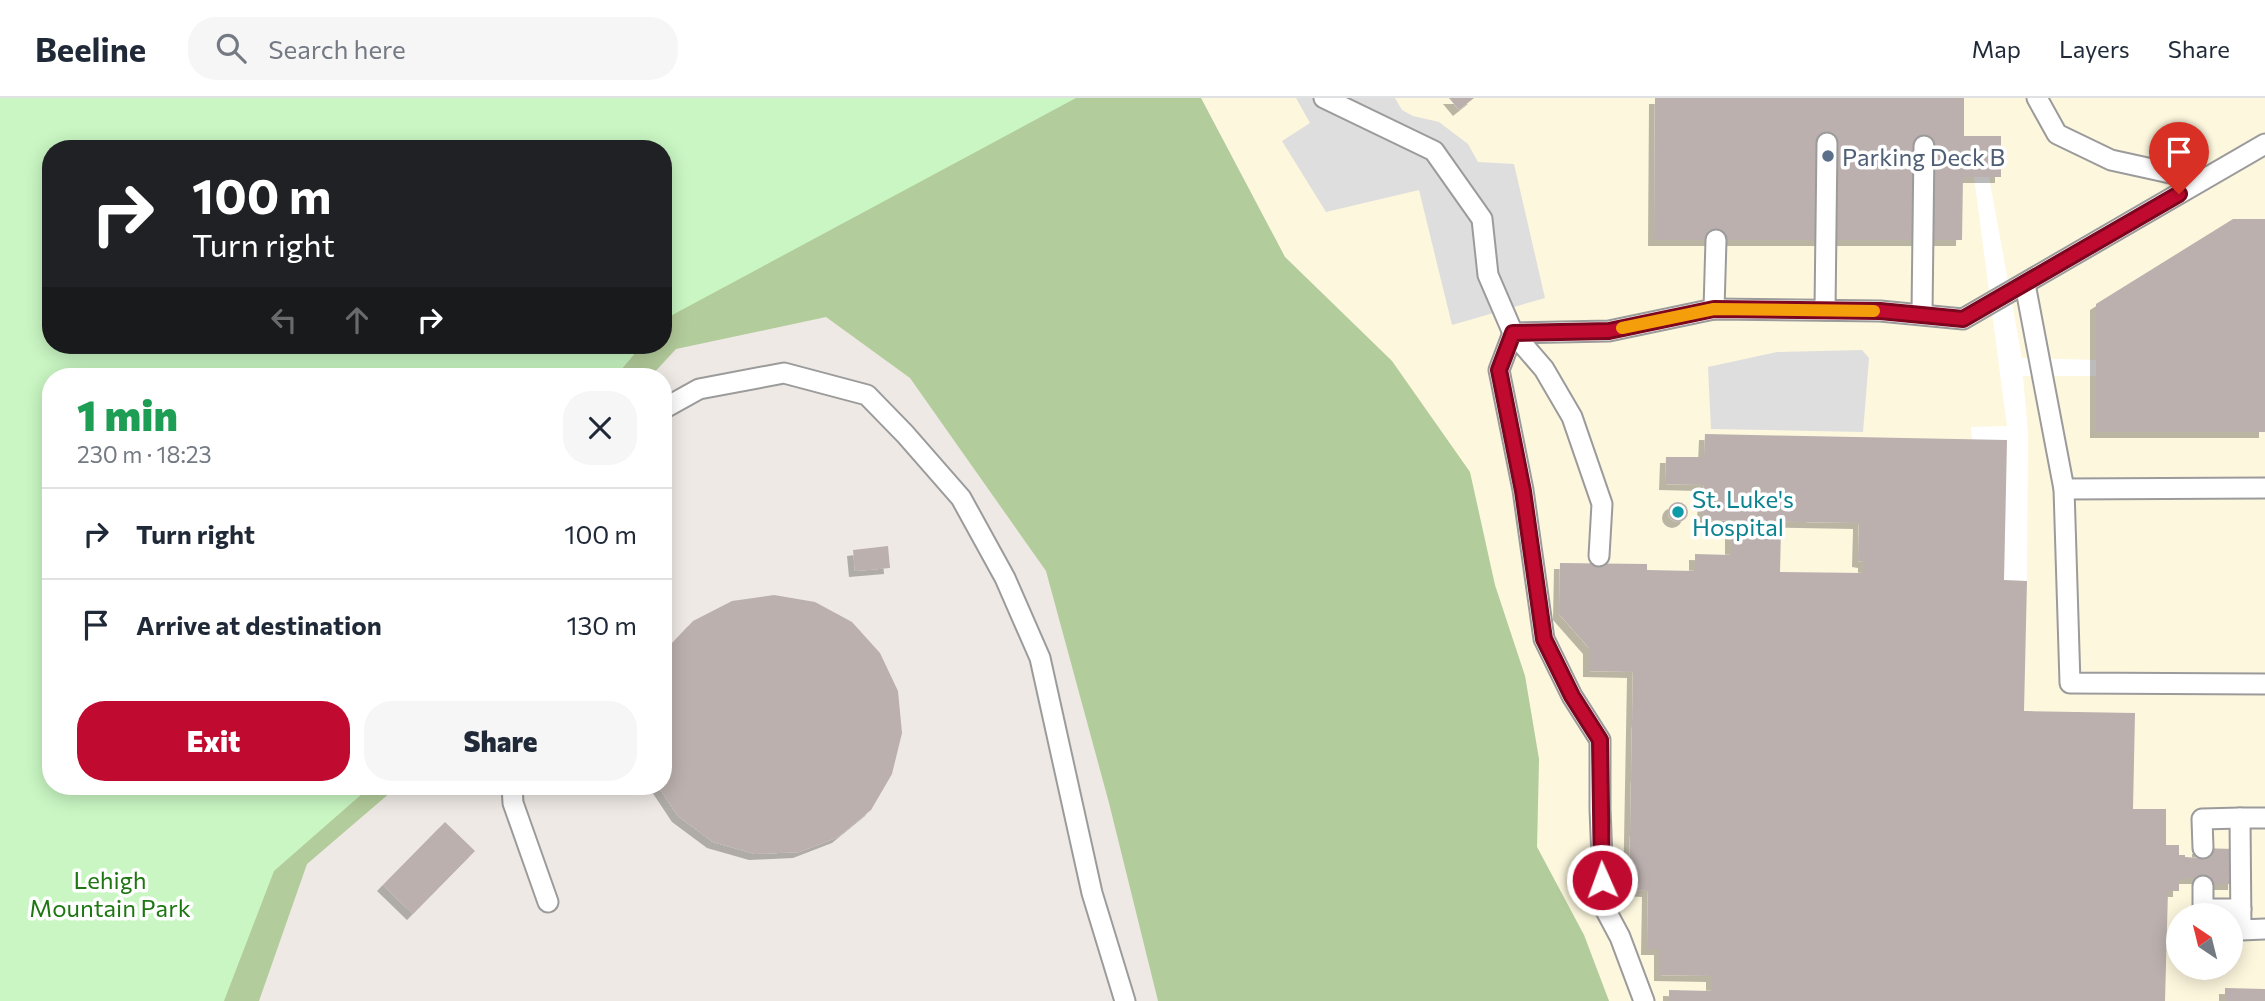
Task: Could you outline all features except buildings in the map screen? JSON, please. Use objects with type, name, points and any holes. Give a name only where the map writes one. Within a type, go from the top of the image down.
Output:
[{"type":"lane","points":[[1324,98],[1434,151],[1482,219],[1488,275],[1513,333],[1544,369],[1572,417],[1602,504],[1599,556]]},
{"type":"lane","points":[[2037,98],[2057,134],[2111,160],[2202,180]]},
{"type":"lane","points":[[1825,310],[1827,143]]},
{"type":"lane","points":[[1513,333],[1609,331],[1714,309],[1825,310],[1922,314],[1963,319],[2265,144]]},
{"type":"lane","points":[[1922,314],[1924,146]]},
{"type":"lane","points":[[1714,309],[1716,240]]},
{"type":"lane","points":[[2025,284],[2064,489],[2070,683],[2265,684]]},
{"type":"lane","points":[[1513,333],[1499,370],[1523,491],[1544,639],[1572,696],[1600,740],[1604,907],[1620,937],[1644,1001]]},
{"type":"lane","points":[[672,404],[699,388],[784,373],[855,391],[867,395],[961,498],[1006,578],[1040,658],[1092,893],[1125,1001]]},
{"type":"lane","points":[[2064,489],[2265,488]]},
{"type":"lane","points":[[513,795],[548,902]]},
{"type":"lane","points":[[2240,818],[2241,903]]},
{"type":"lane","points":[[2203,848],[2202,819],[2265,818]]},
{"type":"lane","points":[[2203,886],[2203,903]]},
{"type":"lane","points":[[2244,930],[2265,929]]},
{"type":"shaded area","points":[[1201,98],[2265,98],[2265,1001],[1609,1001],[1584,935],[1537,847],[1539,759],[1525,676],[1495,586],[1392,361],[1285,257]]},
{"type":"shaded area","points":[[1296,98],[1395,98],[1402,110],[1413,116],[1439,122],[1468,144],[1478,162],[1514,164],[1545,298],[1452,325],[1419,190],[1326,212],[1282,141],[1310,123]]},
{"type":"shaded area","points":[[1862,350],[1869,358],[1863,432],[1711,429],[1708,367],[1777,352]]},
{"type":"green space","points":[[0,98],[1201,98],[1285,257],[1392,361],[1470,472],[1495,585],[1525,676],[1539,759],[1537,847],[1584,935],[1609,1001],[1158,1001],[1109,803],[1046,571],[910,378],[826,317],[676,349],[672,353],[672,140],[42,140],[42,354],[671,354],[658,368],[42,368],[42,795],[388,795],[307,864],[259,1001],[0,1001]]},
{"type":"green space","name":"Lehigh Mountain Park","points":[[0,98],[1076,98],[672,315],[672,140],[42,140],[42,354],[634,354],[623,368],[42,368],[42,795],[361,795],[274,871],[224,1001],[0,1001]]},
{"type":"pier","points":[[1974,177],[1989,177],[2022,358],[2096,360],[2096,376],[2023,376],[2028,433],[2027,581],[2004,580],[2007,441],[1972,440],[1971,427],[2007,426]]},
{"type":"slow traffic","points":[[1622,328],[1714,309],[1874,311]]},
{"type":"place","name":"Parking Deck B","points":[[1828,156]]},
{"type":"place","name":"St. Luke's Hospital","points":[[1678,512]]},
{"type":"route","points":[[1602,880],[1600,740],[1572,696],[1544,639],[1523,491],[1499,370],[1513,333],[1609,331],[1714,309],[1880,311],[1963,319],[2179,194]]}]
